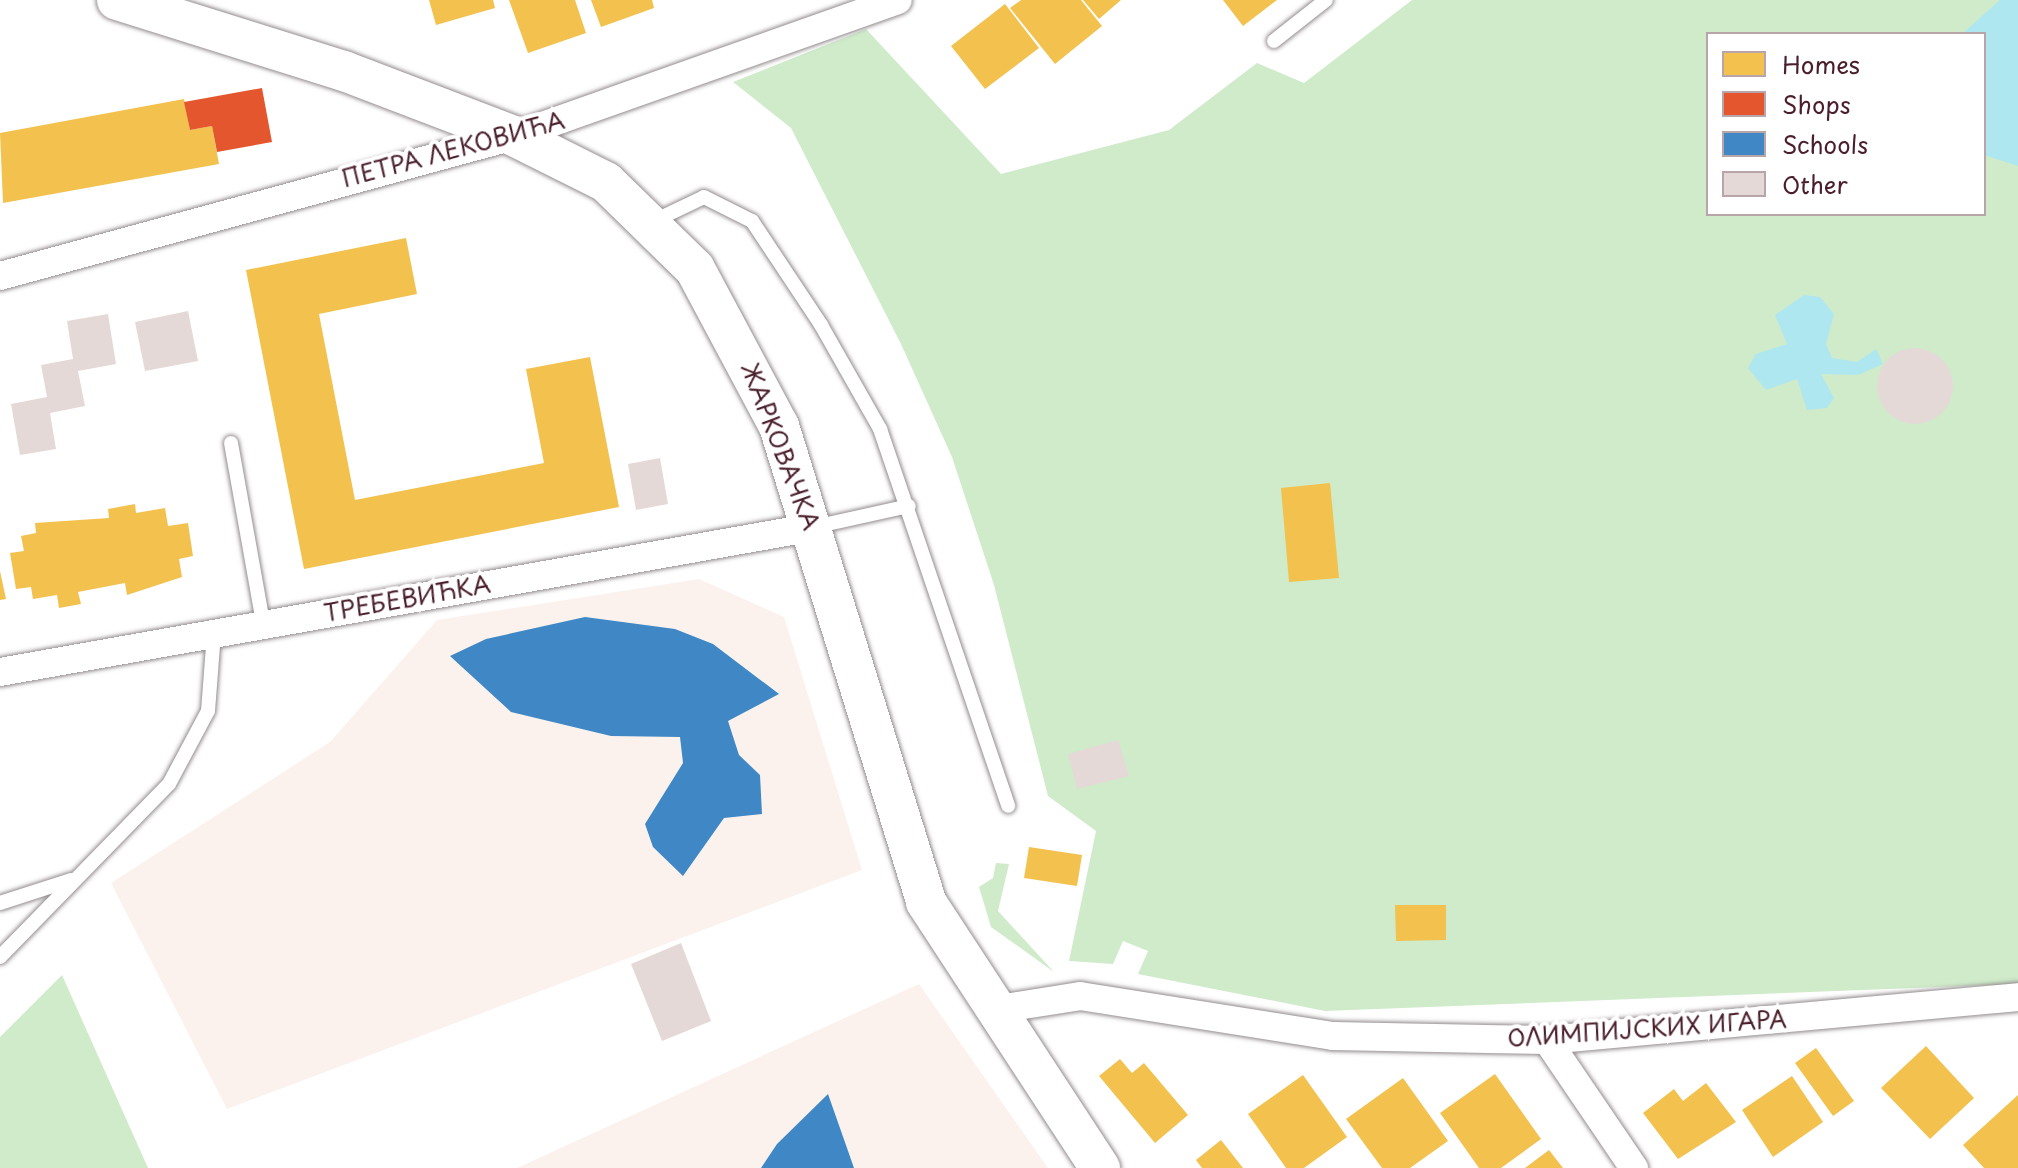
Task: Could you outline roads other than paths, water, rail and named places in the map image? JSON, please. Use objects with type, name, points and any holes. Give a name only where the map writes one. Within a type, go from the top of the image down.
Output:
[{"type":"street","name":"ЖАРКОВАЧКА","points":[[117,0],[344,71],[514,136],[606,182],[652,222],[695,269],[745,351],[814,527],[915,878],[992,1010],[1100,1168]]},
{"type":"street","name":"ПЕТРА ЛЕКОВИЋА","points":[[0,276],[514,136],[898,0]]},
{"type":"street","name":"ТРЕБЕВИЋКА","points":[[0,672],[263,622],[814,527]]},
{"type":"street","name":"ОЛИМПИЈСКИХ ИГАРА","points":[[992,1010],[1080,996],[1333,1036],[1547,1040],[2013,1004]]},
{"type":"street","points":[[1547,1040],[1634,1168]]},
{"type":"lane","points":[[1274,41],[1326,0]]},
{"type":"lane","points":[[652,222],[704,197],[752,221],[880,429],[909,506],[1008,806]]},
{"type":"lane","points":[[231,443],[263,622]]},
{"type":"lane","points":[[814,527],[909,506]]},
{"type":"lane","points":[[0,957],[169,784],[197,739],[214,692],[214,633]]},
{"type":"lane","points":[[0,903],[75,878]]},
{"type":"water","points":[[2000,0],[2018,0],[2018,166],[1986,156],[1986,32],[1964,32]]},
{"type":"water","points":[[1804,295],[1820,297],[1834,314],[1826,344],[1832,358],[1857,362],[1876,349],[1883,364],[1858,375],[1821,374],[1834,398],[1827,408],[1807,410],[1797,379],[1766,390],[1748,368],[1756,354],[1787,344],[1775,315]]}]
